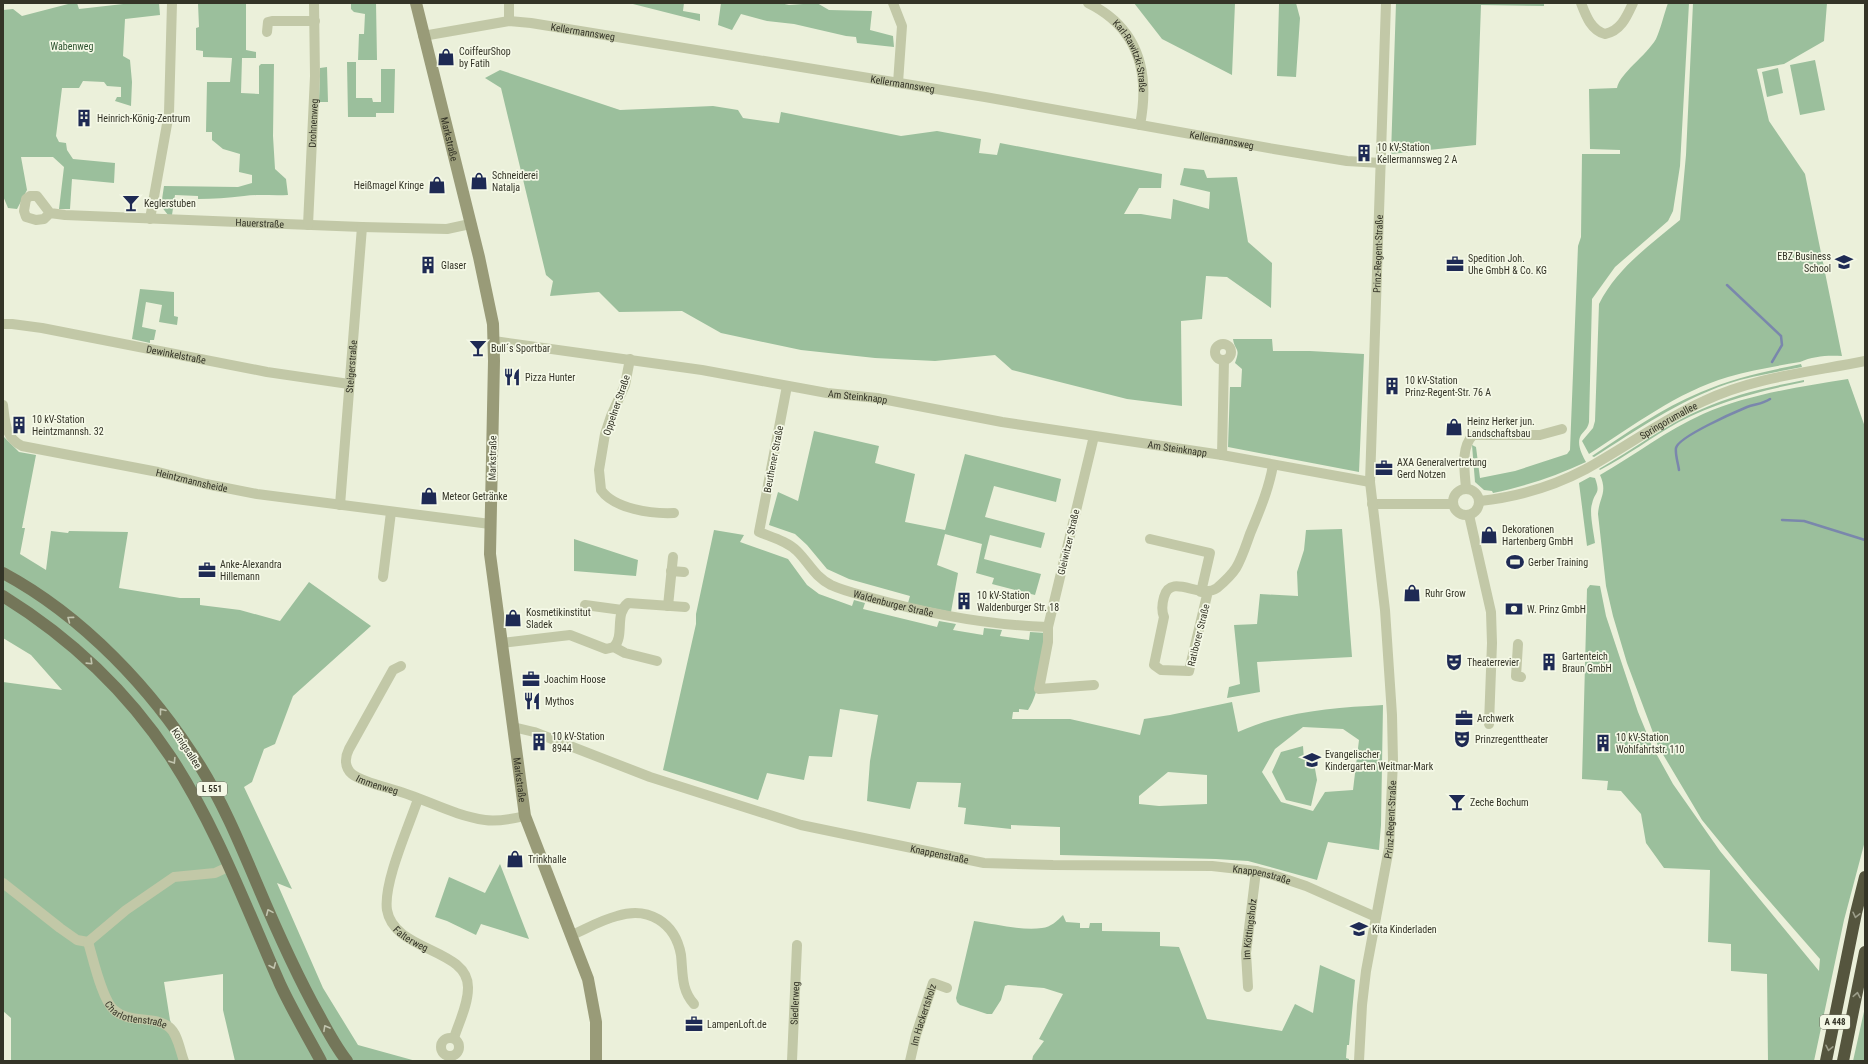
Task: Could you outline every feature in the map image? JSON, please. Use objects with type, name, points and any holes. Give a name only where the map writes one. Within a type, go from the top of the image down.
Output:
[{"type":"highway","name":"A 448","points":[[1826,1061],[1856,913],[1865,877]]},
{"type":"highway","name":"A 448","points":[[1844,1061],[1865,952]]},
{"type":"main road","name":"Markstraße","points":[[416,3],[491,308],[494,341],[490,554],[525,816],[583,964],[593,1001],[596,1022],[596,1061]]},
{"type":"main road","name":"Königsallee","points":[[3,573],[55,608],[79,626],[106,650],[132,676],[176,730],[200,767],[223,809],[307,993],[339,1051],[347,1061]]},
{"type":"main road","name":"Königsallee","points":[[3,596],[52,630],[85,658],[117,688],[154,733],[181,773],[201,810],[288,1001],[321,1061]]},
{"type":"street","points":[[150,219],[169,113],[172,3]]},
{"type":"street","name":"Drohnenweg","points":[[308,225],[315,76],[314,3]]},
{"type":"street","points":[[509,3],[509,21]]},
{"type":"street","points":[[893,3],[902,26],[898,83]]},
{"type":"street","name":"Karl-Rawitzki-Straße","points":[[1088,3],[1110,17],[1122,28],[1138,53],[1143,80],[1142,114],[1140,125]]},
{"type":"street","name":"Prinz-Regent-Straße","points":[[1359,1061],[1362,1005],[1366,972],[1389,848],[1393,761],[1392,715],[1385,610],[1370,482],[1386,3]]},
{"type":"street","points":[[1581,3],[1589,21],[1595,29],[1605,34],[1616,30],[1622,24],[1633,3]]},
{"type":"street","points":[[267,32],[268,22],[272,21],[315,21]]},
{"type":"street","name":"Kellermannsweg","points":[[423,36],[509,21],[637,40],[898,83],[1346,161],[1381,163]]},
{"type":"street","name":"Hauerstraße","points":[[50,213],[150,219],[362,227],[447,228],[470,224]]},
{"type":"street","name":"Steigerstraße","points":[[340,505],[362,227]]},
{"type":"street","name":"Dewinkelstraße","points":[[3,324],[43,328],[271,372],[349,384]]},
{"type":"street","name":"Am Steinknapp","points":[[494,341],[630,359],[827,393],[877,398],[1002,422],[1222,455],[1370,482]]},
{"type":"street","name":"Oppelner Straße","points":[[630,359],[625,385],[611,416],[605,434],[599,470],[601,490],[604,496],[630,507],[650,512],[674,513]]},
{"type":"street","name":"Am Steinknapp","points":[[1222,455],[1224,360]]},
{"type":"street","name":"Springorumallee","points":[[1480,501],[1515,495],[1565,478],[1598,462],[1676,414],[1719,394],[1764,381],[1865,361]]},
{"type":"street","name":"Beuthener Straße","points":[[759,532],[787,386]]},
{"type":"street","name":"Heintzmannsheide","points":[[3,405],[6,424],[12,440],[22,446],[158,472],[232,490],[490,524]]},
{"type":"street","points":[[1466,489],[1464,464],[1466,445],[1473,435],[1540,435],[1562,429]]},
{"type":"street","name":"Gleiwitzer Straße","points":[[1094,436],[1048,627],[1048,642],[1039,689],[1094,685]]},
{"type":"street","name":"Ratiborer Straße","points":[[1150,539],[1210,553],[1204,592],[1189,671],[1161,670],[1154,665],[1164,617],[1162,611],[1168,587],[1174,585],[1204,592],[1215,590],[1236,568],[1271,478],[1273,465]]},
{"type":"street","points":[[1466,489],[1476,493],[1480,501],[1476,511],[1470,515],[1460,514],[1453,504],[1454,496],[1457,492],[1466,489]]},
{"type":"street","points":[[1372,504],[1453,504]]},
{"type":"street","points":[[383,577],[391,512]]},
{"type":"street","points":[[1470,515],[1491,617],[1489,724]]},
{"type":"street","name":"Waldenburger Straße","points":[[759,532],[796,550],[819,578],[841,590],[944,615],[1023,626],[1048,627]]},
{"type":"street","points":[[668,606],[673,557]]},
{"type":"street","points":[[671,571],[684,572]]},
{"type":"street","points":[[614,647],[618,639],[622,610],[628,603],[634,602],[685,607]]},
{"type":"street","points":[[585,605],[618,608],[622,610]]},
{"type":"street","points":[[502,643],[570,635],[606,649],[614,647],[626,653],[657,661]]},
{"type":"street","points":[[1518,644],[1516,676],[1521,677]]},
{"type":"street","name":"Immenweg","points":[[401,666],[393,670],[345,757],[346,764],[353,774],[418,799],[486,821],[525,816]]},
{"type":"street","name":"Knappenstraße","points":[[513,727],[534,732],[650,777],[789,822],[984,863],[1020,865],[1212,866],[1256,871],[1306,886],[1376,917]]},
{"type":"street","name":"Falterweg","points":[[418,799],[390,879],[386,901],[387,911],[390,921],[404,936],[450,960],[464,974],[468,983],[468,994],[454,1038]]},
{"type":"street","points":[[3,883],[77,940],[88,942],[126,910],[174,877],[215,873],[228,867]]},
{"type":"street","name":"Im Köttingsholz","points":[[1248,987],[1246,953],[1256,871]]},
{"type":"street","points":[[572,935],[622,914],[647,915],[665,922],[671,929],[679,948],[684,989],[687,996],[694,1004]]},
{"type":"street","name":"Charlottenstraße","points":[[88,942],[108,1005],[119,1014],[128,1018],[152,1021],[170,1027],[184,1061]]},
{"type":"street","name":"Siedlerweg","points":[[792,1061],[796,945]]},
{"type":"street","name":"Im Hackertsholz","points":[[910,1061],[916,1035],[933,982],[947,988]]},
{"type":"green space","name":"Wabenweg","points":[[77,3],[79,9],[132,3],[159,3],[160,15],[125,19],[123,56],[130,60],[132,82],[131,106],[115,101],[117,97],[121,97],[121,87],[107,86],[104,82],[83,81],[79,88],[62,88],[56,136],[59,142],[66,143],[67,150],[73,159],[115,163],[114,183],[72,179],[70,209],[59,209],[64,167],[53,157],[21,157],[27,190],[17,209],[8,208],[3,196],[3,10],[13,9],[22,16]]},
{"type":"green space","points":[[198,3],[246,3],[246,50],[256,52],[256,58],[242,58],[241,93],[259,94],[259,66],[261,64],[274,64],[273,136],[275,169],[286,179],[288,195],[255,195],[198,199],[198,196],[175,195],[172,215],[168,215],[161,206],[164,186],[238,187],[252,183],[252,175],[239,172],[240,154],[223,149],[212,140],[212,132],[206,132],[207,82],[230,82],[232,58],[203,57],[203,51],[196,50],[196,28],[199,27]]},
{"type":"green space","points":[[351,3],[376,3],[377,60],[358,60],[359,34],[364,34],[365,14],[354,12],[351,9]]},
{"type":"green space","points":[[629,3],[684,3],[683,11],[700,14],[700,21]]},
{"type":"green space","points":[[721,3],[780,3],[789,5],[817,3],[829,10],[872,11],[870,30],[893,36],[894,47],[857,43],[856,37],[794,24],[767,21],[741,14],[732,30],[718,25]]},
{"type":"green space","points":[[1134,3],[1235,3],[1232,75],[1162,39]]},
{"type":"green space","points":[[1277,3],[1296,3],[1300,18],[1296,77],[1277,76],[1279,4]]},
{"type":"green space","points":[[1396,3],[1544,3],[1544,6],[1481,5],[1476,145],[1391,154]]},
{"type":"green space","points":[[1668,3],[1689,3],[1680,166],[1673,211],[1668,221],[1615,267],[1592,299],[1589,422],[1581,435],[1579,442],[1581,452],[1586,462],[1541,480],[1517,487],[1493,493],[1492,491],[1484,490],[1475,482],[1472,445],[1476,447],[1480,478],[1515,471],[1567,454],[1570,450],[1578,246],[1581,237],[1582,154],[1620,154],[1620,150],[1590,149],[1589,89],[1617,88],[1623,76],[1656,39]]},
{"type":"green space","points":[[1693,3],[1827,3],[1824,41],[1784,64],[1757,69],[1769,121],[1805,174],[1842,356],[1815,357],[1800,362],[1746,372],[1709,383],[1691,391],[1639,421],[1589,454],[1582,441],[1593,428],[1595,421],[1599,304],[1606,291],[1625,268],[1646,248],[1680,220],[1686,155]]},
{"type":"green space","points":[[1815,60],[1825,110],[1800,115],[1790,65]]},
{"type":"green space","points":[[347,62],[356,62],[356,98],[372,98],[373,102],[381,102],[381,69],[395,69],[394,113],[376,113],[376,117],[348,117]]},
{"type":"green space","points":[[327,67],[328,102],[319,102],[320,68]]},
{"type":"green space","points":[[1778,68],[1783,93],[1767,97],[1762,72]]},
{"type":"green space","points":[[500,70],[620,110],[713,106],[738,110],[743,118],[779,123],[781,112],[901,136],[937,131],[981,139],[979,153],[997,155],[1000,143],[1162,174],[1161,188],[1139,188],[1124,214],[1141,214],[1171,219],[1173,199],[1209,209],[1210,192],[1180,185],[1184,168],[1204,170],[1207,178],[1237,177],[1248,242],[1272,263],[1271,308],[1227,277],[1206,276],[1202,319],[1181,321],[1182,406],[1127,399],[1012,370],[995,355],[935,361],[875,358],[801,350],[721,333],[682,311],[619,312],[599,292],[550,296],[553,281],[546,275],[501,88],[485,78]]},
{"type":"green space","points":[[140,289],[174,292],[174,316],[178,317],[177,325],[159,322],[162,305],[146,302],[142,327],[156,330],[154,340],[150,340],[150,343],[132,339]]},
{"type":"green space","points":[[1233,339],[1272,339],[1273,351],[1310,351],[1364,354],[1359,472],[1228,447],[1230,387],[1241,387],[1242,369],[1235,363],[1238,352]]},
{"type":"green space","points":[[1801,364],[1802,367],[1764,374],[1727,384],[1709,391],[1675,407],[1594,457],[1592,456],[1659,413],[1687,398],[1713,387],[1738,379]]},
{"type":"green space","points":[[1848,379],[1865,427],[1865,841],[1844,920],[1814,1061],[1768,1061],[1767,974],[1731,971],[1731,944],[1708,942],[1710,870],[1664,868],[1646,843],[1641,814],[1621,791],[1607,790],[1608,781],[1582,779],[1587,589],[1590,585],[1600,586],[1606,616],[1638,712],[1652,746],[1673,784],[1720,851],[1819,971],[1820,959],[1751,880],[1702,820],[1658,746],[1627,663],[1606,586],[1598,514],[1603,491],[1600,475],[1677,427],[1720,407],[1774,392]]},
{"type":"green space","points":[[1804,380],[1804,382],[1772,389],[1709,408],[1679,422],[1610,465],[1600,470],[1599,469],[1688,415],[1740,395]]},
{"type":"green space","points":[[814,431],[879,446],[875,463],[915,474],[905,522],[945,530],[965,454],[1061,479],[1056,502],[994,486],[985,517],[1045,533],[1041,548],[990,535],[984,559],[1041,574],[1035,595],[992,584],[994,578],[976,573],[982,544],[945,534],[937,565],[958,573],[951,612],[908,603],[910,596],[849,579],[827,569],[807,545],[795,534],[769,525],[778,492],[798,501]]},
{"type":"green space","points":[[3,436],[19,452],[36,455],[22,528],[25,528],[20,554],[46,570],[51,531],[68,533],[69,531],[128,532],[119,588],[180,598],[200,598],[200,605],[240,610],[280,621],[309,582],[371,626],[293,696],[275,744],[264,749],[252,782],[244,787],[292,889],[277,883],[323,988],[358,1045],[416,1061],[235,1061],[223,1010],[223,974],[164,982],[170,1020],[186,1061],[11,1061],[11,1018],[3,1011],[3,682],[62,690],[31,655],[3,638]]},
{"type":"green space","points":[[1590,477],[1595,478],[1597,483],[1597,492],[1591,508],[1595,543],[1587,546],[1579,483]]},
{"type":"green space","points":[[1342,529],[1352,657],[1257,662],[1260,692],[1227,698],[1229,687],[1240,684],[1234,625],[1257,624],[1260,594],[1298,596],[1297,572],[1304,550],[1306,530]]},
{"type":"green space","points":[[714,530],[744,535],[740,542],[788,559],[807,585],[819,594],[852,606],[854,600],[865,603],[863,609],[937,627],[939,621],[956,624],[953,630],[983,635],[984,628],[1002,630],[1000,636],[1029,640],[1030,632],[1046,633],[1036,693],[1028,710],[1019,709],[1019,712],[1013,712],[1012,719],[1070,719],[1140,735],[1144,719],[1232,702],[1238,732],[1273,719],[1291,715],[1327,709],[1383,705],[1381,825],[1379,850],[1328,842],[1317,880],[1248,861],[1060,855],[1060,827],[1011,825],[1011,829],[964,824],[966,808],[958,807],[961,783],[917,782],[910,809],[867,801],[870,761],[878,715],[840,709],[832,757],[809,756],[804,780],[767,773],[758,800],[663,770],[696,624],[696,614]],"holes":[[[1303,727],[1343,729],[1359,740],[1353,790],[1325,792],[1313,811],[1281,802],[1262,772],[1275,749]],[[1168,772],[1207,775],[1207,804],[1159,806],[1139,804],[1139,796]]]},
{"type":"green space","points":[[574,539],[638,560],[636,576],[574,571]]},
{"type":"green space","points":[[1303,746],[1304,760],[1314,763],[1317,780],[1311,806],[1286,800],[1272,772],[1281,752]]},
{"type":"green space","points":[[500,864],[529,939],[481,924],[476,935],[435,917],[449,877],[485,893]]},
{"type":"green space","points":[[1063,915],[1066,922],[1080,923],[1080,928],[1089,928],[1090,923],[1102,923],[1102,931],[1160,932],[1160,946],[1179,947],[1207,1019],[1282,1031],[1295,1004],[1313,1013],[1320,965],[1355,980],[1349,1045],[1347,1045],[1346,1058],[1349,1059],[1349,1061],[1032,1061],[1033,1056],[1044,1041],[1039,1039],[1063,994],[1044,988],[1008,985],[1005,986],[1001,1000],[992,1014],[987,1014],[960,1005],[956,998],[974,921],[1017,928],[1034,929],[1051,925]]},
{"type":"green space","points":[[1865,1007],[1865,1061],[1853,1061]]},
{"type":"waterway","points":[[1727,285],[1781,336],[1782,345],[1772,362]]},
{"type":"waterway","points":[[1679,470],[1676,456],[1676,448],[1679,443],[1708,425],[1747,407],[1770,399]]},
{"type":"waterway","points":[[1782,520],[1804,521],[1865,540]]},
{"type":"place","name":"CoiffeurShop by Fatih","points":[[446,57]]},
{"type":"place","name":"Heinrich-König-Zentrum","points":[[84,118]]},
{"type":"place","name":"10 kV-Station Kellermannsweg 2 A","points":[[1364,153]]},
{"type":"place","name":"Schneiderei Natalja","points":[[479,181]]},
{"type":"place","name":"Heißmagel Kringe","points":[[437,185]]},
{"type":"place","name":"Keglerstuben","points":[[131,203]]},
{"type":"place","name":"EBZ Business School","points":[[1844,262]]},
{"type":"place","name":"Spedition Joh. Uhe GmbH & Co. KG","points":[[1455,264]]},
{"type":"place","name":"Glaser","points":[[428,265]]},
{"type":"place","name":"Bull´s Sportbar","points":[[478,348]]},
{"type":"place","name":"Pizza Hunter","points":[[512,377]]},
{"type":"place","name":"10 kV-Station Prinz-Regent-Str. 76 A","points":[[1392,386]]},
{"type":"place","name":"10 kV-Station Heintzmannsh. 32","points":[[19,425]]},
{"type":"place","name":"Heinz Herker jun. Landschaftsbau","points":[[1454,427]]},
{"type":"place","name":"AXA Generalvertretung Gerd Notzen","points":[[1384,468]]},
{"type":"place","name":"Meteor Getränke","points":[[429,496]]},
{"type":"place","name":"Dekorationen Hartenberg GmbH","points":[[1489,535]]},
{"type":"place","name":"Gerber Training","points":[[1515,562]]},
{"type":"place","name":"Anke-Alexandra Hillemann","points":[[207,570]]},
{"type":"place","name":"Ruhr Grow","points":[[1412,593]]},
{"type":"place","name":"10 kV-Station Waldenburger Str. 18","points":[[964,601]]},
{"type":"place","name":"W. Prinz GmbH","points":[[1514,609]]},
{"type":"place","name":"Kosmetikinstitut Sladek","points":[[513,618]]},
{"type":"place","name":"Theaterrevier","points":[[1454,662]]},
{"type":"place","name":"Gartenteich Braun GmbH","points":[[1549,662]]},
{"type":"place","name":"Joachim Hoose","points":[[531,679]]},
{"type":"place","name":"Mythos","points":[[532,701]]},
{"type":"place","name":"Archwerk","points":[[1464,718]]},
{"type":"place","name":"Prinzregenttheater","points":[[1462,739]]},
{"type":"place","name":"10 kV-Station 8944","points":[[539,742]]},
{"type":"place","name":"10 kV-Station Wohlfahrtstr. 110","points":[[1603,743]]},
{"type":"place","name":"Evangelischer Kindergarten Weitmar-Mark","points":[[1312,760]]},
{"type":"place","name":"Zeche Bochum","points":[[1457,802]]},
{"type":"place","name":"Trinkhalle","points":[[515,859]]},
{"type":"place","name":"Kita Kinderladen","points":[[1359,929]]},
{"type":"place","name":"LampenLoft.de","points":[[694,1024]]}]
